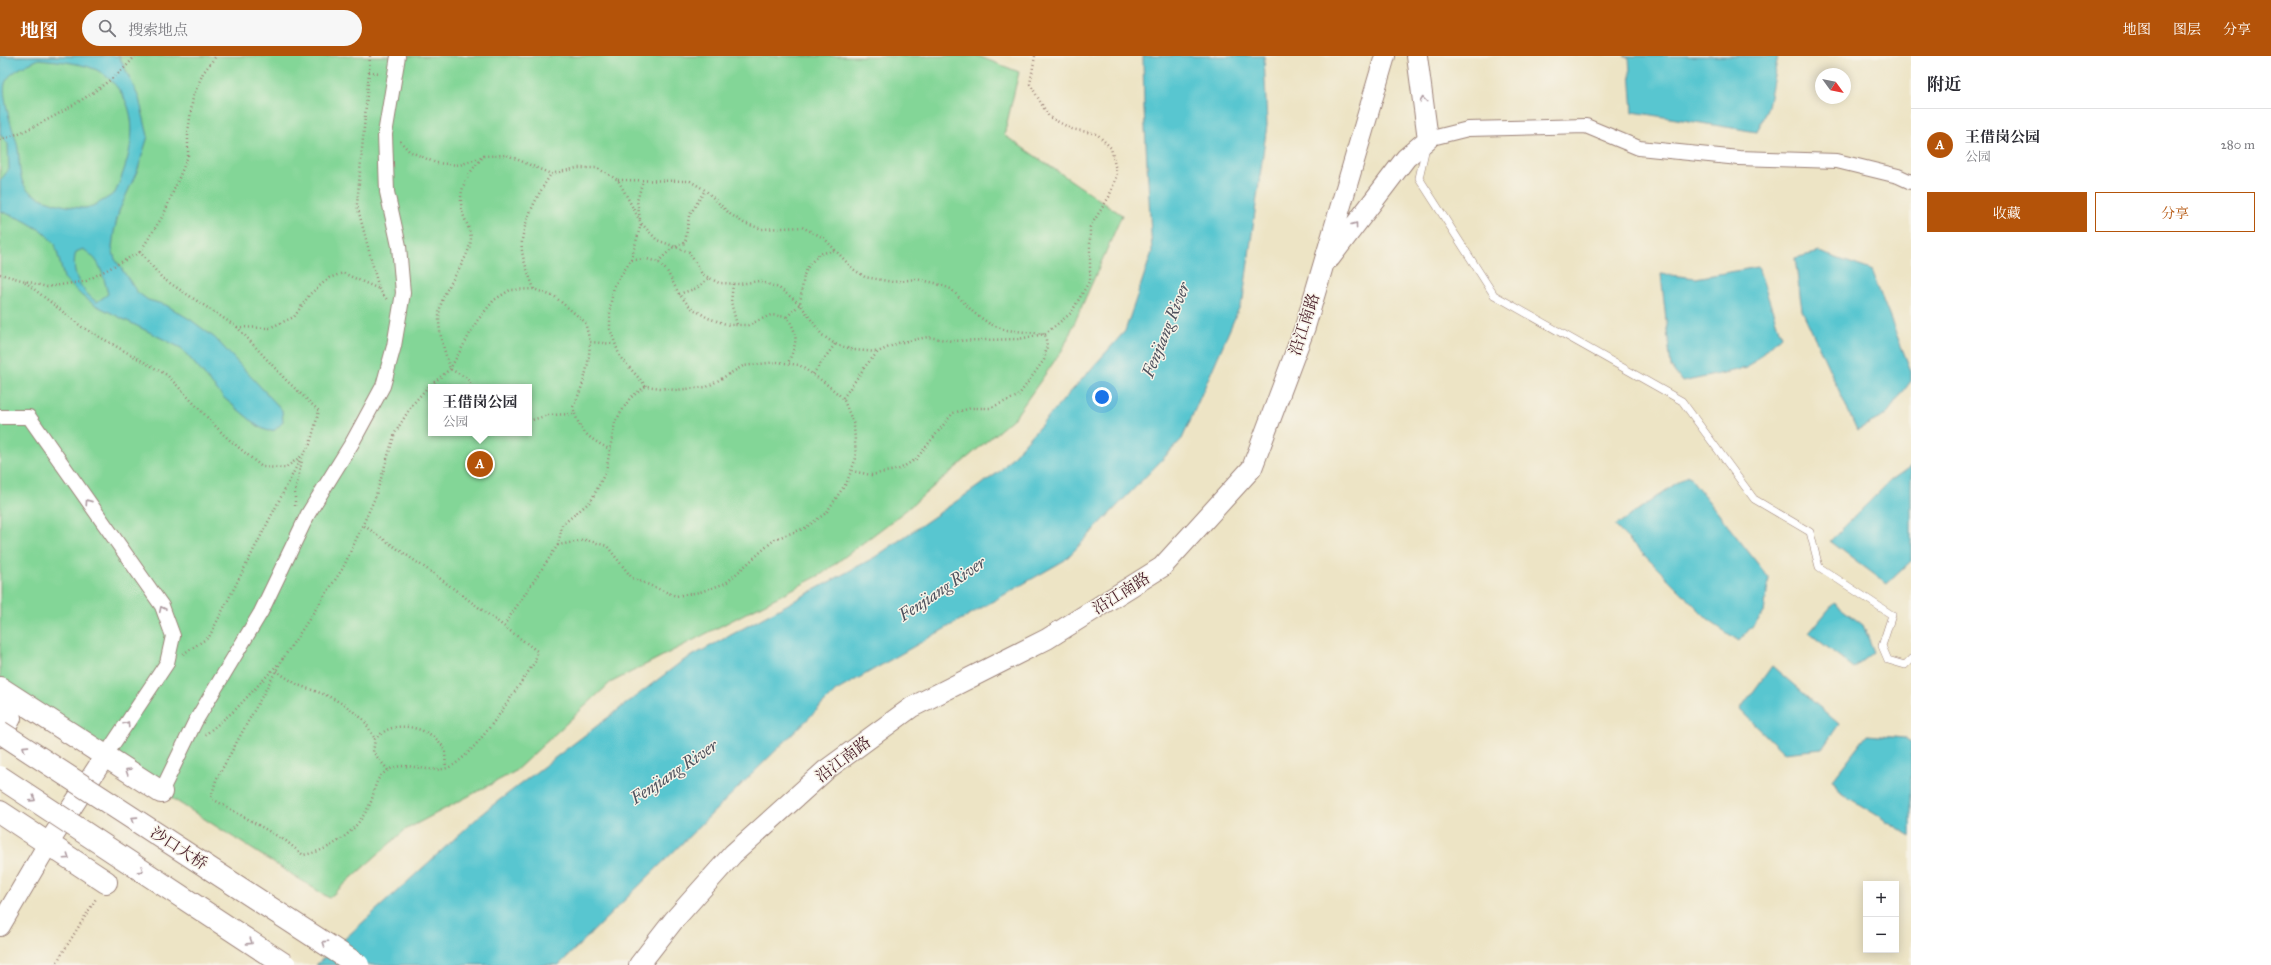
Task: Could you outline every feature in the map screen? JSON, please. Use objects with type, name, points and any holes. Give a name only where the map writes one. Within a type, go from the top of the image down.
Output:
[{"type":"main road","points":[[0,688],[161,792]]},
{"type":"main road","points":[[0,688],[10,718],[0,736]]},
{"type":"main road","name":"沙口大桥","points":[[0,732],[358,965]]},
{"type":"main road","points":[[0,777],[285,965]]},
{"type":"main road","points":[[0,812],[106,882]]},
{"type":"street","points":[[161,792],[195,722],[262,612],[308,514],[352,443],[383,386],[394,346],[403,293],[399,246],[387,192],[385,134],[398,56]]},
{"type":"street","name":"沿江南路","points":[[639,965],[674,920],[733,854],[826,770],[912,707],[1047,639],[1162,568],[1252,468],[1305,327],[1385,56]]},
{"type":"street","points":[[1417,56],[1428,139]]},
{"type":"street","points":[[1322,267],[1406,158],[1428,139],[1468,129],[1586,126],[1639,148],[1739,158],[1837,161],[1898,176],[1911,182]]},
{"type":"street","points":[[0,417],[29,417],[162,606],[173,636],[167,663],[48,844],[0,926]]},
{"type":"lane","points":[[1428,139],[1419,178],[1494,295],[1682,401],[1754,499],[1810,532],[1819,567],[1892,615],[1882,646],[1888,660],[1905,665],[1911,659]]},
{"type":"path","points":[[0,140],[27,131],[58,116],[125,69],[135,56]]},
{"type":"path","points":[[0,274],[47,287],[86,281],[127,261],[140,252],[164,214],[188,156],[188,132],[193,97],[203,73],[216,56]]},
{"type":"path","points":[[370,56],[357,205],[379,289],[398,316]]},
{"type":"path","points":[[843,398],[867,364],[878,352],[898,343],[928,337],[952,341],[992,341],[1045,334],[1071,313],[1090,280],[1090,227],[1109,197],[1117,175],[1110,148],[1097,134],[1072,129],[1049,117],[1030,84],[1035,56]]},
{"type":"path","points":[[369,72],[395,75]]},
{"type":"path","points":[[387,123],[409,151],[436,163],[460,165],[484,156],[508,155],[551,174],[577,168],[597,168],[618,180],[690,182],[705,190],[730,214],[744,223],[762,229],[802,227],[824,238],[853,269],[865,277],[893,282],[916,279],[935,283],[951,289],[974,313],[990,324],[1006,330],[1045,334]]},
{"type":"path","points":[[471,384],[467,378],[450,369],[440,333],[442,301],[463,263],[470,237],[460,205],[462,185],[470,171],[484,156]]},
{"type":"path","points":[[534,289],[522,249],[526,225],[534,200],[551,174]]},
{"type":"path","points":[[618,180],[641,224],[657,240],[672,248],[689,252],[702,274],[719,283],[733,284],[759,281],[779,288],[800,304],[822,335],[834,344],[854,350],[878,352]]},
{"type":"path","points":[[558,545],[586,540],[607,546],[632,578],[676,596],[700,592],[726,583],[775,539],[805,528],[826,513],[847,482],[856,458],[854,425],[843,398],[813,374],[799,365],[777,362],[743,366],[707,387],[675,390],[646,386],[620,357],[614,344],[610,328],[610,307],[614,286],[631,260],[641,224],[637,201],[643,180]]},
{"type":"path","points":[[658,262],[672,248],[685,242],[689,216],[705,190]]},
{"type":"path","points":[[787,317],[800,304],[804,275],[809,265],[819,254],[835,250]]},
{"type":"path","points":[[140,252],[162,278],[237,327],[280,374],[319,411],[310,444],[209,637],[184,653],[168,656]]},
{"type":"path","points":[[631,260],[647,259],[658,262],[667,271],[679,294],[690,307],[708,318],[729,325],[748,325],[771,315],[787,317]]},
{"type":"path","points":[[237,327],[269,328],[294,317],[310,294],[329,278],[343,273],[379,289]]},
{"type":"path","points":[[679,294],[697,288],[709,278]]},
{"type":"path","points":[[25,282],[82,327],[167,375],[225,436],[262,467],[285,468],[303,455]]},
{"type":"path","points":[[733,284],[731,302],[737,325]]},
{"type":"path","points":[[432,384],[450,369],[477,322],[494,300],[510,290],[534,289],[555,296],[572,309],[585,322],[590,342],[589,362],[582,390],[573,407],[578,426],[592,440],[611,450]]},
{"type":"path","points":[[787,317],[795,330],[795,345],[788,363]]},
{"type":"path","points":[[852,470],[871,475],[900,468],[916,459],[953,413],[971,408],[990,408],[1018,396],[1044,360],[1047,346],[1045,334]]},
{"type":"path","points":[[590,342],[614,344]]},
{"type":"path","points":[[813,374],[834,344]]},
{"type":"path","points":[[506,622],[558,545],[562,525],[591,501],[606,471],[611,450],[614,422],[630,398],[646,386]]},
{"type":"path","points":[[363,525],[434,574],[537,651],[535,662],[483,734],[460,761],[446,768],[424,770],[407,765],[392,767],[379,777],[370,804],[360,821],[339,842],[318,852],[303,855],[286,841],[211,798],[216,780],[283,658],[343,568],[375,498],[395,433],[412,405],[428,387]]},
{"type":"path","points":[[532,420],[548,415],[575,414]]},
{"type":"path","points":[[295,508],[295,493],[303,455]]},
{"type":"path","points":[[201,738],[235,710],[283,658]]},
{"type":"path","points":[[276,671],[298,685],[326,695],[345,705],[364,720],[375,739],[374,752],[388,770]]},
{"type":"path","points":[[375,739],[387,730],[401,726],[420,730],[435,738],[444,750],[446,768]]},
{"type":"green space","points":[[0,56],[978,56],[1019,72],[1004,135],[1122,215],[1063,349],[1015,417],[905,511],[822,574],[610,683],[514,772],[405,830],[329,898],[0,689]]},
{"type":"water","points":[[0,56],[119,56],[139,98],[148,136],[138,169],[119,211],[112,248],[115,259],[137,292],[148,300],[166,305],[191,320],[215,338],[282,410],[283,422],[275,430],[268,431],[259,427],[224,398],[181,348],[95,305],[82,296],[64,278],[55,244],[42,231],[23,220],[0,211],[0,181],[9,169],[8,144],[0,134]],"holes":[[[39,59],[80,65],[96,70],[102,73],[116,86],[125,100],[130,114],[132,130],[127,161],[115,193],[92,206],[85,208],[70,207],[43,199],[28,190],[22,180],[17,146],[4,93],[6,81],[12,74]],[[83,249],[98,263],[108,294],[97,302],[81,286],[74,266],[76,252]]]},
{"type":"water","name":"Fenjiang River","points":[[1143,56],[1264,56],[1267,125],[1243,299],[1182,439],[1065,560],[836,691],[559,965],[316,965],[485,811],[681,662],[875,557],[999,472],[1125,331],[1152,252],[1144,109]]},
{"type":"water","points":[[1624,56],[1778,56],[1768,106],[1757,132],[1633,112],[1629,58]]},
{"type":"water","points":[[1819,252],[1871,270],[1911,371],[1911,381],[1886,415],[1857,430],[1802,310],[1795,258]]},
{"type":"water","points":[[1758,267],[1781,336],[1747,368],[1682,382],[1671,367],[1661,274],[1696,278]]},
{"type":"water","points":[[1911,466],[1911,561],[1887,584],[1830,541],[1890,481]]},
{"type":"water","points":[[1688,475],[1769,578],[1764,613],[1739,641],[1711,622],[1615,526]]},
{"type":"water","points":[[1834,603],[1863,625],[1874,652],[1854,668],[1809,633]]},
{"type":"water","points":[[1772,666],[1839,724],[1822,749],[1784,753],[1740,710]]},
{"type":"water","points":[[1867,735],[1905,738],[1911,742],[1911,836],[1839,792],[1833,779]]},
{"type":"place","name":"王借岗公园","points":[[480,464]]}]
